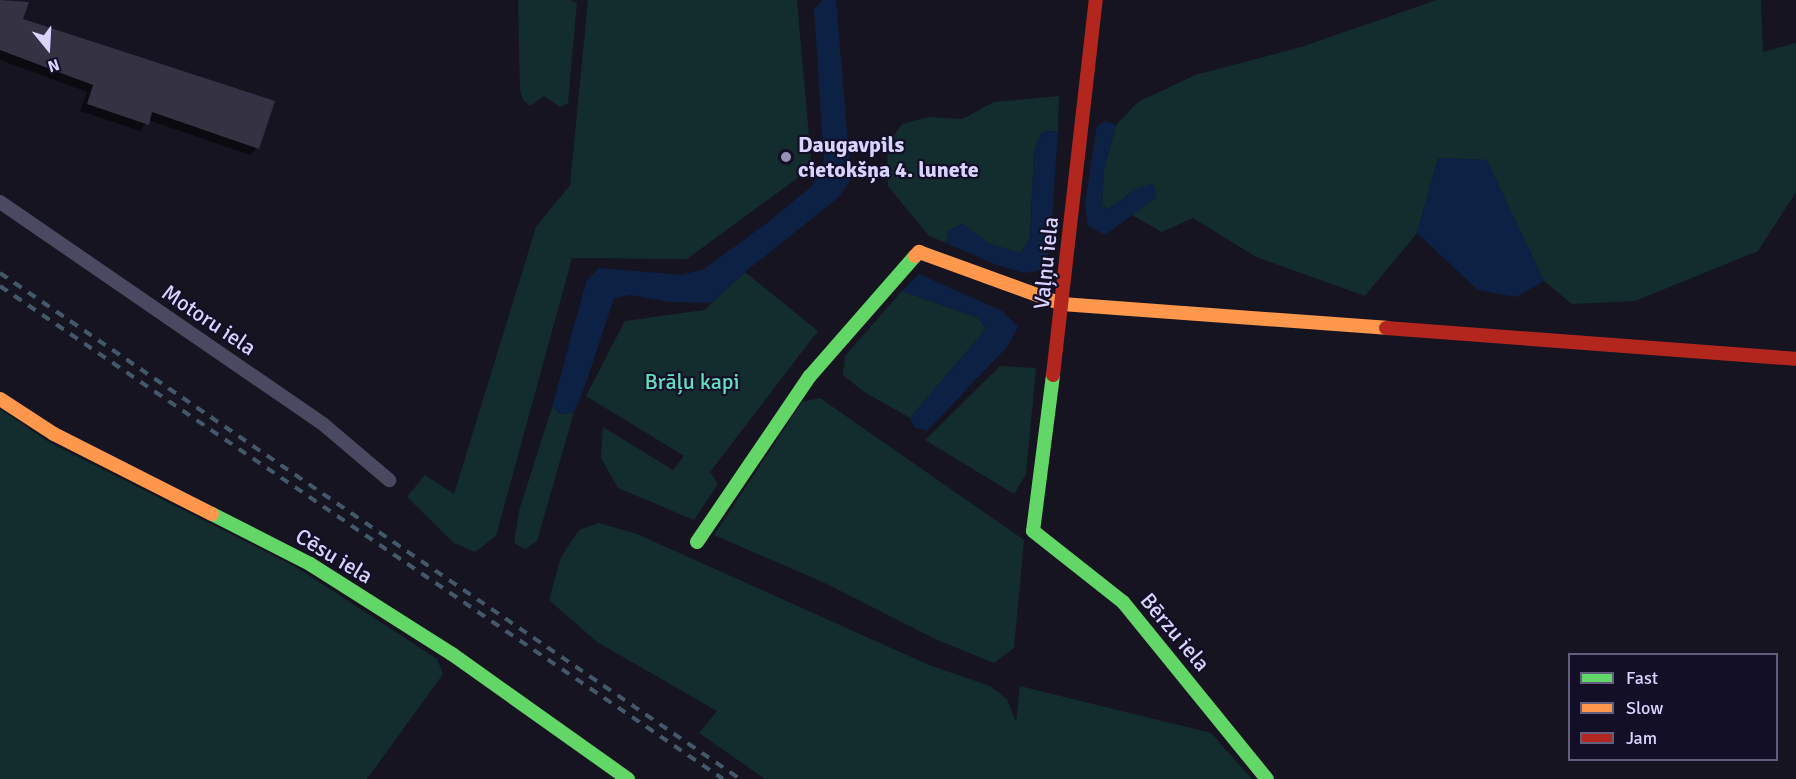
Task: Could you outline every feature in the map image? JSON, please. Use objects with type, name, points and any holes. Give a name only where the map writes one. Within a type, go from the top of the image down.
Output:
[{"type":"street","name":"Vaļņu iela","points":[[1033,531],[1062,304],[1096,0]]},
{"type":"street","name":"Motoru iela","points":[[0,202],[323,424],[389,480]]},
{"type":"street","points":[[697,542],[810,376],[920,252],[1062,304],[1796,359]]},
{"type":"street","name":"Cēsu iela","points":[[0,399],[54,434],[310,564],[452,654],[628,779]]},
{"type":"street","name":"Bērzu iela","points":[[1033,531],[1123,602],[1245,749],[1267,779]]},
{"type":"green space","points":[[518,0],[570,0],[577,3],[568,103],[560,107],[544,96],[530,106],[523,100],[520,90]]},
{"type":"green space","points":[[588,0],[797,0],[811,159],[807,171],[687,259],[572,258],[496,536],[475,552],[454,543],[407,497],[425,475],[454,494],[536,227],[570,185]]},
{"type":"green space","points":[[1437,0],[1761,0],[1763,52],[1796,43],[1796,192],[1758,251],[1635,301],[1572,304],[1544,281],[1486,160],[1438,158],[1417,233],[1365,296],[1256,257],[1193,218],[1162,232],[1132,215],[1157,197],[1136,189],[1109,209],[1102,206],[1104,170],[1116,125],[1138,102],[1195,75],[1301,47]]},
{"type":"green space","points":[[1059,96],[1058,131],[1042,132],[1034,151],[1030,238],[1021,253],[990,244],[962,224],[948,231],[946,243],[929,236],[888,186],[887,145],[902,124],[929,117],[962,119],[994,102]]},
{"type":"green space","name":"Brāļu kapi","points":[[745,272],[818,331],[710,472],[718,484],[694,520],[618,488],[601,458],[603,427],[673,470],[684,456],[586,396],[625,321],[704,310]]},
{"type":"green space","points":[[902,291],[978,318],[986,329],[910,418],[864,392],[843,375],[845,356]]},
{"type":"green space","points":[[1000,366],[1036,368],[1026,474],[1014,494],[925,440]]},
{"type":"green space","points":[[820,398],[1024,540],[1014,648],[994,663],[935,639],[827,584],[714,535],[802,402]]},
{"type":"green space","points":[[552,407],[561,414],[574,412],[537,541],[525,549],[514,543],[519,511]]},
{"type":"green space","points":[[0,409],[49,442],[296,567],[437,659],[443,674],[367,779],[0,779]]},
{"type":"green space","points":[[599,523],[637,534],[929,665],[990,686],[1007,699],[1016,722],[1020,686],[1211,733],[1252,779],[765,779],[699,733],[717,711],[597,642],[549,600],[561,557],[579,530]]},
{"type":"water","points":[[823,0],[836,0],[851,179],[839,197],[745,272],[712,303],[669,302],[631,295],[614,298],[574,412],[561,414],[552,407],[586,282],[599,268],[682,275],[704,269],[767,223],[812,186],[824,161],[814,9]]},
{"type":"water","points":[[1106,121],[1116,125],[1104,170],[1102,206],[1109,209],[1136,189],[1153,183],[1157,197],[1105,235],[1088,226],[1085,203],[1097,126]]},
{"type":"water","points":[[1058,131],[1050,248],[1043,270],[1025,273],[997,265],[946,243],[948,231],[962,224],[990,244],[1021,253],[1030,238],[1034,151],[1042,132]]},
{"type":"water","points":[[1438,158],[1487,160],[1544,281],[1516,297],[1478,290],[1417,233]]},
{"type":"water","points":[[919,274],[1002,311],[1018,327],[1007,347],[927,431],[914,427],[910,418],[986,329],[978,318],[902,291]]},
{"type":"building","points":[[0,0],[29,2],[23,19],[275,101],[259,149],[152,112],[149,125],[87,104],[93,85],[0,50]]},
{"type":"railway","points":[[0,273],[740,779]]},
{"type":"railway","points":[[0,286],[723,779]]},
{"type":"traffic: fast","points":[[697,542],[810,376],[915,256]]},
{"type":"traffic: fast","points":[[1053,375],[1033,531],[1123,602],[1267,779]]},
{"type":"traffic: fast","points":[[212,514],[310,564],[452,654],[628,779]]},
{"type":"traffic: slow","points":[[915,256],[919,252],[1062,304],[1386,328]]},
{"type":"traffic: slow","points":[[0,399],[54,434],[212,514]]},
{"type":"traffic: jam","points":[[1053,375],[1096,0]]},
{"type":"traffic: jam","points":[[1386,328],[1796,359]]},
{"type":"place","name":"Daugavpils cietokšņa 4. lunete","points":[[786,157]]}]
